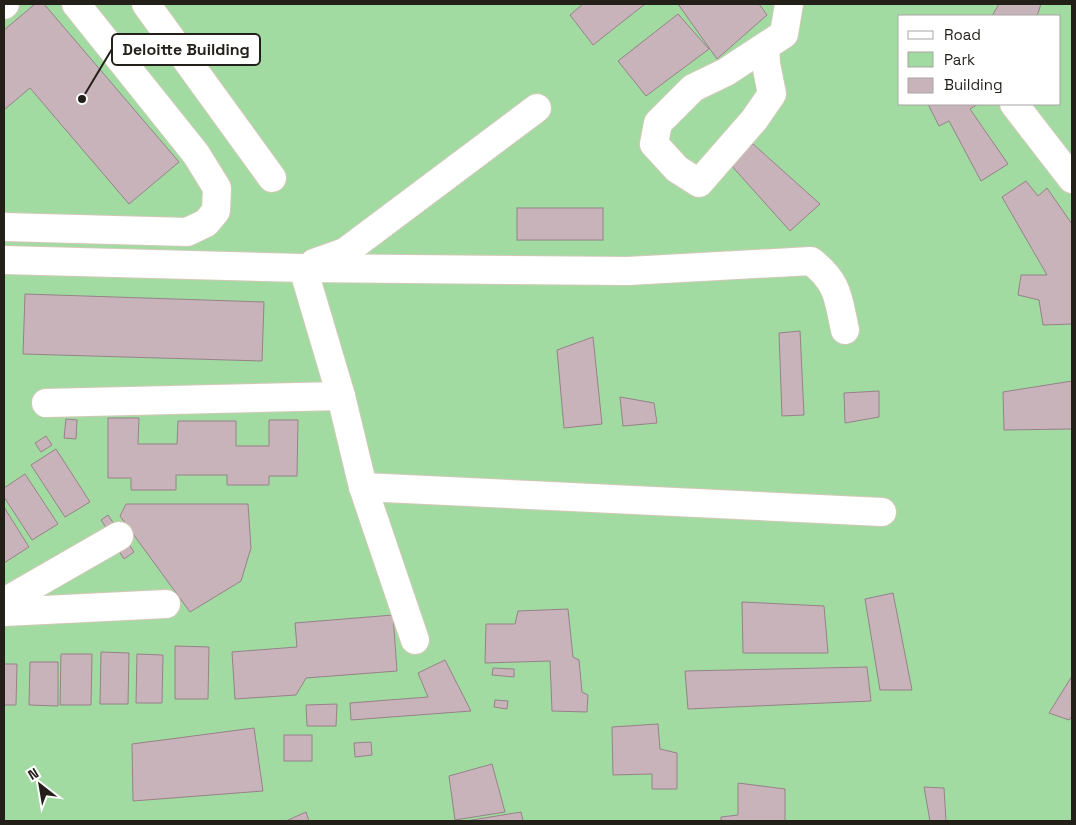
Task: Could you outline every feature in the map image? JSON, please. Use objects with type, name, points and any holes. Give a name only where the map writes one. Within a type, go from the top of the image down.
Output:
[{"type":"lane","points":[[4,227],[187,232],[206,223],[216,210],[217,188],[196,154],[76,4]]},
{"type":"lane","points":[[146,4],[272,178]]},
{"type":"lane","points":[[765,47],[766,64],[772,94],[754,120],[700,183],[677,169],[654,144],[658,123],[692,88],[726,72],[784,34],[789,4]]},
{"type":"lane","points":[[1015,105],[1072,179]]},
{"type":"lane","points":[[304,268],[345,252],[537,108]]},
{"type":"lane","points":[[4,260],[304,268],[628,271],[811,261],[824,271],[835,287],[845,330]]},
{"type":"lane","points":[[304,268],[341,396],[363,487],[415,640]]},
{"type":"lane","points":[[46,403],[341,396]]},
{"type":"lane","points":[[363,487],[882,512]]},
{"type":"lane","points":[[4,602],[119,536]]},
{"type":"lane","points":[[4,612],[166,604]]},
{"type":"green space","points":[[4,4],[1072,4],[1072,821],[4,821]]},
{"type":"building","points":[[35,4],[44,4],[179,162],[129,204],[30,88],[4,110],[4,30]]},
{"type":"building","points":[[583,4],[645,4],[593,45],[570,15]]},
{"type":"building","points":[[678,4],[759,4],[767,15],[717,59]]},
{"type":"building","points":[[999,4],[1041,4],[1037,15],[993,15]]},
{"type":"building","points":[[678,14],[709,49],[646,96],[618,61]]},
{"type":"building","points":[[928,105],[976,105],[970,109],[1008,164],[981,181],[949,121],[939,126]]},
{"type":"building","points":[[753,144],[820,204],[790,231],[730,164]]},
{"type":"building","points":[[1026,181],[1038,196],[1047,188],[1072,224],[1072,324],[1043,325],[1039,300],[1018,295],[1021,275],[1047,275],[1002,197]]},
{"type":"building","points":[[517,208],[603,208],[603,240],[517,240]]},
{"type":"building","points":[[25,294],[264,302],[262,361],[23,354]]},
{"type":"building","points":[[800,331],[804,415],[782,416],[779,333]]},
{"type":"building","points":[[593,337],[602,424],[564,428],[557,350]]},
{"type":"building","points":[[1072,381],[1072,429],[1004,430],[1003,392]]},
{"type":"building","points":[[879,391],[879,417],[845,423],[844,393]]},
{"type":"building","points":[[620,397],[654,403],[657,423],[623,426]]},
{"type":"building","points":[[108,418],[139,418],[138,444],[177,444],[178,421],[236,421],[236,446],[269,446],[269,420],[298,420],[297,476],[269,476],[269,485],[227,485],[227,475],[176,475],[176,490],[131,490],[131,478],[108,478]]},
{"type":"building","points":[[66,419],[77,420],[76,439],[64,438]]},
{"type":"building","points":[[46,436],[52,445],[41,452],[35,443]]},
{"type":"building","points":[[56,449],[90,502],[65,517],[31,465]]},
{"type":"building","points":[[25,474],[58,524],[32,540],[4,497],[4,488]]},
{"type":"building","points":[[126,504],[248,504],[251,548],[241,581],[190,612],[120,516]]},
{"type":"building","points":[[4,507],[29,547],[4,563]]},
{"type":"building","points":[[108,515],[114,524],[107,529],[101,520]]},
{"type":"building","points":[[125,538],[134,552],[124,559],[115,545]]},
{"type":"building","points":[[893,593],[912,690],[880,690],[865,599]]},
{"type":"building","points":[[742,602],[824,606],[828,653],[743,653]]},
{"type":"building","points":[[568,609],[573,657],[579,660],[582,692],[588,695],[587,712],[552,711],[550,661],[485,663],[486,624],[515,624],[518,611]]},
{"type":"building","points":[[393,615],[397,671],[306,678],[296,695],[235,699],[232,652],[297,647],[295,623]]},
{"type":"building","points":[[175,646],[209,647],[208,699],[175,699]]},
{"type":"building","points":[[101,652],[129,653],[128,704],[100,704]]},
{"type":"building","points":[[61,654],[92,654],[91,705],[60,705]]},
{"type":"building","points":[[137,654],[163,655],[162,703],[136,703]]},
{"type":"building","points":[[445,660],[471,711],[351,720],[350,703],[428,697],[418,673]]},
{"type":"building","points":[[30,662],[58,662],[58,706],[29,705]]},
{"type":"building","points":[[4,664],[17,664],[16,705],[4,705]]},
{"type":"building","points":[[867,667],[871,701],[688,709],[685,671]]},
{"type":"building","points":[[493,668],[514,669],[514,677],[492,675]]},
{"type":"building","points":[[1072,676],[1072,716],[1069,720],[1049,713]]},
{"type":"building","points":[[495,700],[508,701],[507,709],[494,707]]},
{"type":"building","points":[[337,704],[336,726],[307,726],[306,705]]},
{"type":"building","points":[[658,724],[660,749],[677,753],[677,789],[652,789],[652,774],[613,775],[612,727]]},
{"type":"building","points":[[254,728],[263,791],[133,801],[132,744]]},
{"type":"building","points":[[284,735],[312,735],[312,761],[284,761]]},
{"type":"building","points":[[371,742],[372,755],[355,757],[354,743]]},
{"type":"building","points":[[492,764],[505,812],[455,820],[449,776]]},
{"type":"building","points":[[738,783],[785,789],[785,821],[721,821],[721,817],[738,815]]},
{"type":"building","points":[[924,787],[944,788],[946,821],[930,821]]},
{"type":"building","points":[[306,812],[309,821],[286,821]]},
{"type":"building","points":[[521,812],[523,821],[466,821]]},
{"type":"place","name":"Deloitte Building","points":[[82,99]]}]
